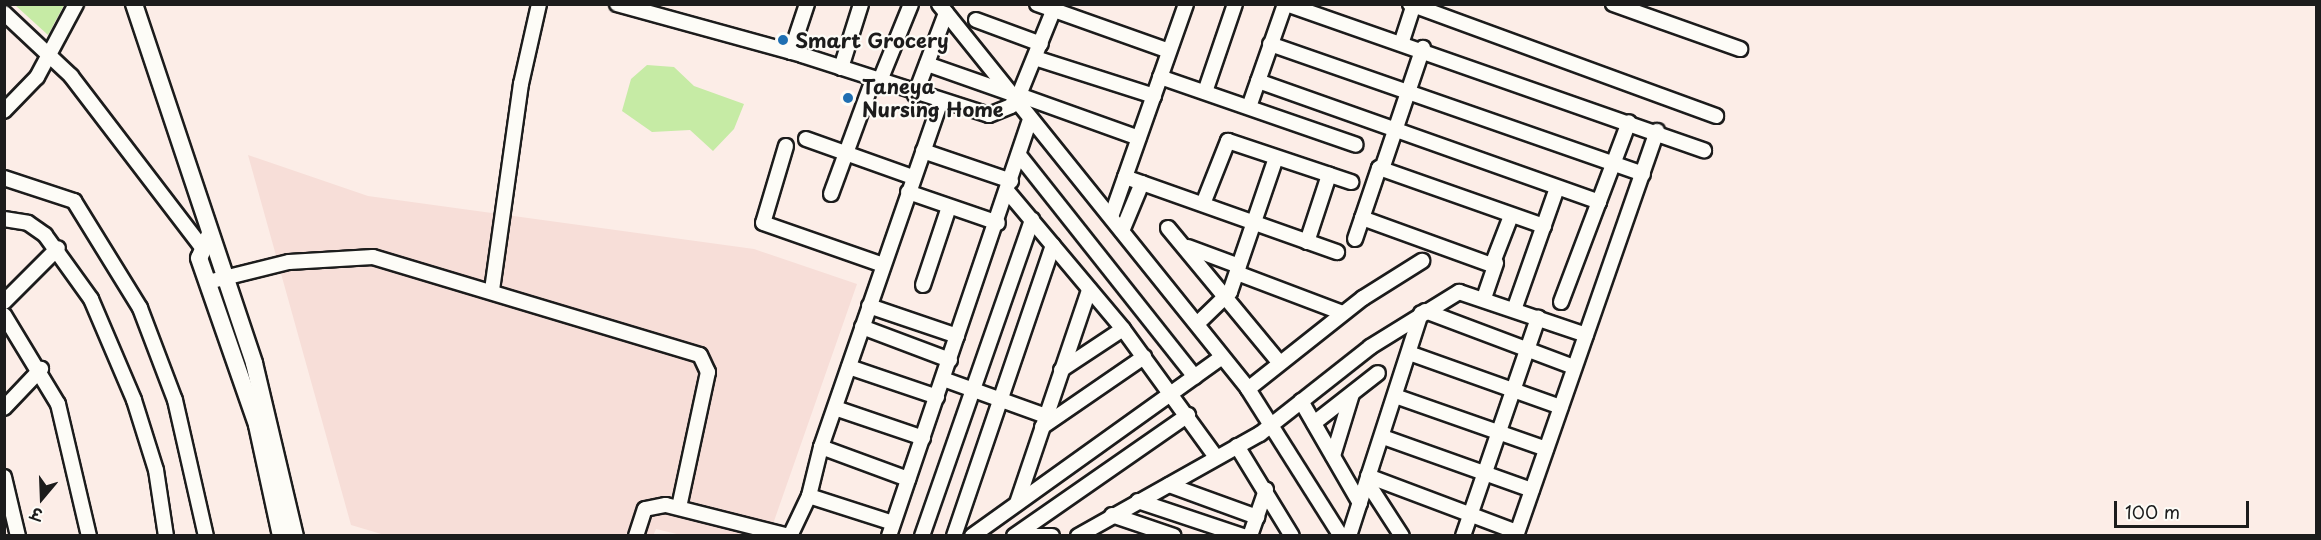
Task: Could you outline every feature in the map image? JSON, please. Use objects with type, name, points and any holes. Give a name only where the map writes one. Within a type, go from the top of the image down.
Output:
[{"type":"main road","points":[[134,4],[205,241],[208,282],[292,534]]},
{"type":"main road","points":[[205,241],[226,277],[278,447],[292,534]]},
{"type":"street","points":[[4,111],[51,54],[76,4]]},
{"type":"street","points":[[492,290],[521,84],[539,4]]},
{"type":"street","points":[[617,4],[669,11],[915,95],[989,115],[1015,96],[1035,58],[1055,8]]},
{"type":"street","points":[[791,52],[807,4]]},
{"type":"street","points":[[840,68],[861,4]]},
{"type":"street","points":[[831,194],[876,81],[911,4]]},
{"type":"street","points":[[1037,4],[1055,8],[1169,51]]},
{"type":"street","points":[[1205,92],[1235,4]]},
{"type":"street","points":[[1249,107],[1285,4],[1423,48],[1657,131],[1704,150]]},
{"type":"street","points":[[1613,4],[1740,49]]},
{"type":"street","points":[[1111,217],[1184,5]]},
{"type":"street","points":[[1402,41],[1412,5],[1716,116]]},
{"type":"street","points":[[915,95],[927,64],[943,9]]},
{"type":"street","points":[[943,9],[1248,389],[1274,424],[1341,536]]},
{"type":"street","points":[[4,13],[51,54],[205,241]]},
{"type":"street","points":[[976,20],[1041,44]]},
{"type":"street","points":[[1270,44],[1409,90],[1643,174]]},
{"type":"street","points":[[1382,169],[1423,48]]},
{"type":"street","points":[[1035,58],[1154,96]]},
{"type":"street","points":[[927,64],[1139,138]]},
{"type":"street","points":[[1160,76],[1356,145]]},
{"type":"street","points":[[1258,81],[1599,202]]},
{"type":"street","points":[[636,536],[649,506],[679,507],[761,532],[790,536],[809,496],[821,447],[940,103]]},
{"type":"street","points":[[809,496],[891,529],[998,223],[1030,120]]},
{"type":"street","points":[[1561,302],[1629,122]]},
{"type":"street","points":[[1368,479],[1517,534],[1657,131]]},
{"type":"street","points":[[806,140],[913,177]]},
{"type":"street","points":[[1203,204],[1225,142],[1351,182]]},
{"type":"street","points":[[786,146],[763,223],[883,265]]},
{"type":"street","points":[[923,151],[1010,187],[1032,220],[1123,329],[1172,393],[1216,458]]},
{"type":"street","points":[[1019,155],[1195,377]]},
{"type":"street","points":[[1197,324],[1228,297],[1276,158]]},
{"type":"street","points":[[1355,239],[1376,170],[1382,169],[1544,226]]},
{"type":"street","points":[[1307,242],[1329,175]]},
{"type":"street","points":[[1125,177],[1337,252]]},
{"type":"street","points":[[4,178],[74,201],[135,299],[169,380],[206,536]]},
{"type":"street","points":[[1122,231],[1142,183]]},
{"type":"street","points":[[1514,310],[1557,188]]},
{"type":"street","points":[[908,192],[998,223]]},
{"type":"street","points":[[4,205],[6,219],[28,223],[58,249],[91,299],[134,400],[156,470],[166,536]]},
{"type":"street","points":[[923,285],[949,207]]},
{"type":"street","points":[[1484,298],[1511,216]]},
{"type":"street","points":[[1362,218],[1496,263]]},
{"type":"street","points":[[922,536],[1032,220]]},
{"type":"street","points":[[1168,228],[1228,297],[1279,362]]},
{"type":"street","points":[[954,536],[1053,245]]},
{"type":"street","points":[[1185,246],[1343,313]]},
{"type":"street","points":[[4,302],[58,249]]},
{"type":"street","points":[[208,282],[289,262],[363,256],[492,290],[706,359],[708,372],[679,507]]},
{"type":"street","points":[[1248,389],[1343,313],[1422,261]]},
{"type":"street","points":[[1017,503],[1089,290]]},
{"type":"street","points":[[1078,536],[1274,424],[1301,401],[1423,312],[1459,292],[1484,298],[1586,335]]},
{"type":"street","points":[[869,306],[957,336]]},
{"type":"street","points":[[1423,312],[1574,367]]},
{"type":"street","points":[[1348,536],[1423,312]]},
{"type":"street","points":[[4,315],[41,369],[75,459],[89,536]]},
{"type":"street","points":[[1463,536],[1525,350],[1538,318]]},
{"type":"street","points":[[862,327],[950,360]]},
{"type":"street","points":[[1061,370],[1123,329]]},
{"type":"street","points":[[1409,352],[1511,391],[1561,407]]},
{"type":"street","points":[[1044,422],[1144,357]]},
{"type":"street","points":[[972,536],[1222,357]]},
{"type":"street","points":[[849,367],[937,397]]},
{"type":"street","points":[[4,408],[41,369]]},
{"type":"street","points":[[1314,423],[1378,373]]},
{"type":"street","points":[[943,379],[1001,400],[1044,422]]},
{"type":"street","points":[[1334,456],[1352,394]]},
{"type":"street","points":[[1395,396],[1546,449]]},
{"type":"street","points":[[1301,401],[1360,503]]},
{"type":"street","points":[[835,408],[922,438]]},
{"type":"street","points":[[1014,536],[1188,415]]},
{"type":"street","points":[[1383,437],[1532,490]]},
{"type":"street","points":[[1237,446],[1266,490],[1292,536]]},
{"type":"street","points":[[821,447],[908,479]]},
{"type":"street","points":[[4,477],[18,536]]},
{"type":"street","points":[[1368,479],[1402,536]]},
{"type":"street","points":[[1169,485],[1257,517]]},
{"type":"street","points":[[1250,536],[1266,490]]},
{"type":"street","points":[[1138,501],[1243,536]]},
{"type":"street","points":[[1112,515],[1174,536]]},
{"type":"street","points":[[1035,536],[1052,536]]},
{"type":"shaded area","points":[[248,155],[368,196],[754,249],[857,284],[773,524],[756,519],[751,536],[681,535],[656,529],[653,536],[388,536],[351,525]]},
{"type":"green space","points":[[15,5],[64,5],[48,35]]},
{"type":"green space","points":[[647,65],[674,67],[694,86],[744,104],[734,129],[713,151],[690,130],[652,132],[622,111],[631,79]]},
{"type":"place","name":"Smart Grocery","points":[[783,40]]},
{"type":"place","name":"Taneya Nursing Home","points":[[848,98]]}]
